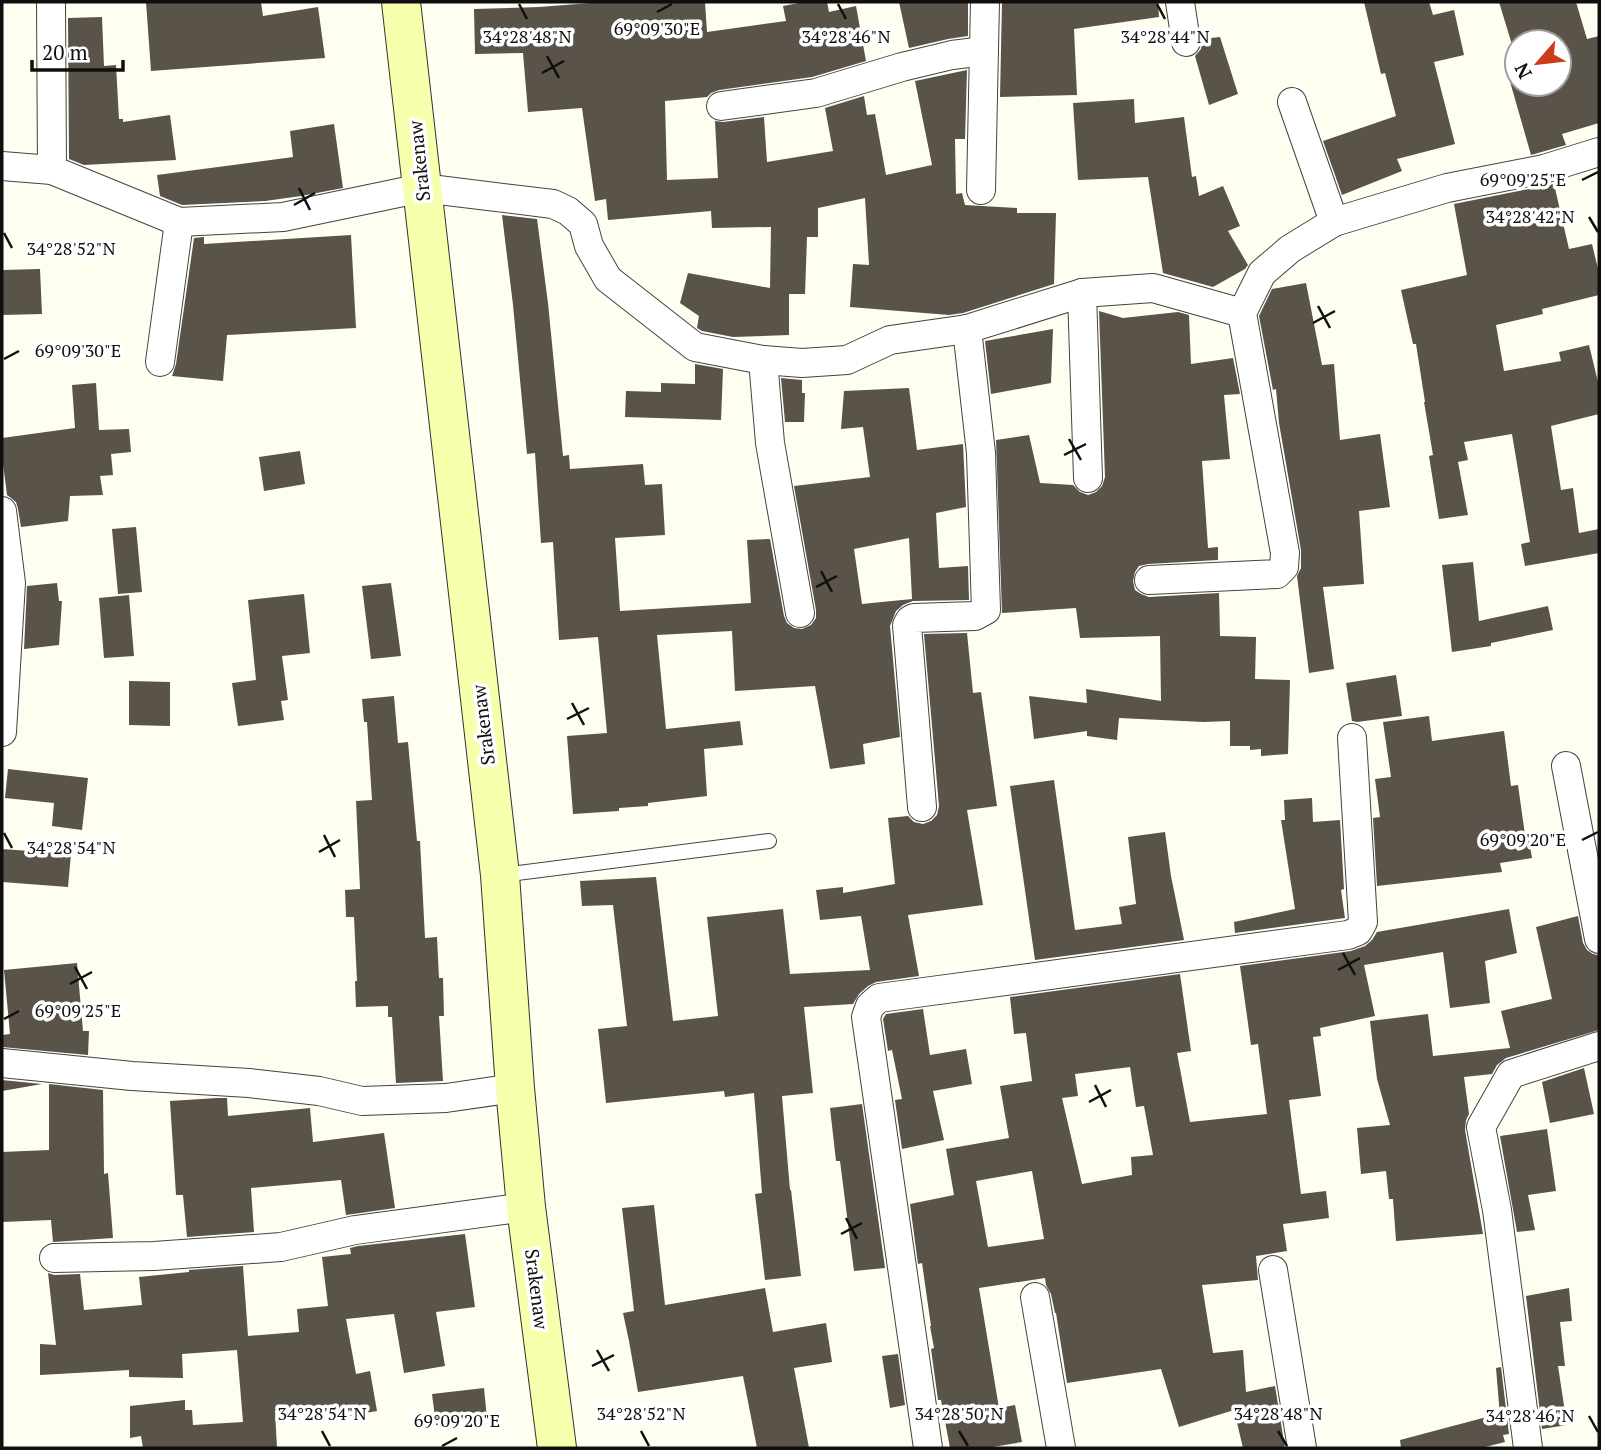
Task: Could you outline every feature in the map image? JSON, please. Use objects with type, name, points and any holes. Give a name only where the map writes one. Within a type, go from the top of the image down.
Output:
[{"type":"main road","name":"Srakenaw","points":[[401,2],[500,875],[526,1207],[557,1448]]},
{"type":"street","points":[[51,2],[52,170]]},
{"type":"street","points":[[981,190],[985,2]]},
{"type":"street","points":[[1180,2],[1185,42]]},
{"type":"street","points":[[721,106],[816,93],[914,64],[984,51]]},
{"type":"street","points":[[1292,102],[1334,222]]},
{"type":"street","points":[[1149,580],[1277,574],[1284,566],[1285,553],[1242,313],[1262,273],[1290,249],[1334,222],[1447,188],[1544,169],[1599,152]]},
{"type":"street","points":[[2,166],[52,170],[179,222],[283,217],[422,188],[553,204],[568,211],[583,224],[589,246],[608,279],[695,347],[763,360],[802,363],[847,360],[890,340],[967,329],[1082,293],[1153,288],[1242,313]]},
{"type":"street","points":[[160,362],[179,222]]},
{"type":"street","points":[[1082,293],[1088,478]]},
{"type":"street","points":[[922,807],[907,625],[914,618],[975,616],[986,610],[981,453],[967,329]]},
{"type":"street","points":[[763,360],[770,443],[800,613]]},
{"type":"street","points":[[2,511],[11,583],[2,732]]},
{"type":"street","points":[[928,1448],[866,1017],[870,1006],[879,998],[1320,939],[1358,931],[1363,922],[1352,738]]},
{"type":"street","points":[[1566,766],[1599,939]]},
{"type":"street","points":[[1528,1448],[1497,1210],[1481,1127],[1511,1074],[1599,1046]]},
{"type":"street","points":[[2,1063],[132,1076],[249,1083],[319,1091],[362,1101],[446,1098],[515,1088]]},
{"type":"street","points":[[54,1258],[154,1256],[281,1247],[355,1230],[526,1207]]},
{"type":"street","points":[[1273,1270],[1302,1448]]},
{"type":"street","points":[[1035,1297],[1061,1448]]},
{"type":"lane","points":[[500,875],[769,841]]},
{"type":"building","points":[[146,2],[261,2],[263,16],[318,7],[325,58],[151,71]]},
{"type":"building","points":[[604,2],[705,2],[707,32],[786,21],[783,6],[804,2],[827,2],[829,12],[856,6],[866,61],[812,77],[719,90],[707,97],[665,101],[667,180],[718,178],[715,121],[764,117],[767,162],[833,151],[825,108],[864,96],[867,115],[875,114],[886,175],[932,165],[915,81],[967,70],[965,139],[955,139],[956,194],[962,193],[965,205],[1017,208],[1017,213],[1056,213],[1054,284],[949,315],[850,307],[853,264],[869,265],[865,198],[818,208],[818,237],[807,237],[805,294],[789,294],[789,335],[733,337],[697,328],[699,316],[680,303],[688,273],[770,288],[771,227],[712,228],[711,211],[608,220],[606,199],[595,201],[582,108],[528,112],[523,53],[475,54],[474,9]]},
{"type":"building","points":[[899,2],[968,2],[968,36],[909,48]]},
{"type":"building","points":[[1002,2],[1158,2],[1159,17],[1074,29],[1077,95],[1000,97]]},
{"type":"building","points":[[1364,2],[1429,2],[1433,15],[1454,10],[1464,55],[1434,62],[1455,144],[1397,159],[1402,171],[1342,195],[1323,141],[1396,116],[1385,73],[1381,74]]},
{"type":"building","points":[[1499,2],[1576,2],[1587,39],[1599,36],[1599,123],[1562,134],[1566,145],[1531,155],[1515,98],[1573,98],[1573,28],[1507,28]]},
{"type":"building","points":[[102,17],[104,66],[116,65],[119,119],[123,119],[123,122],[170,115],[176,160],[84,165],[69,159],[68,18]]},
{"type":"building","points":[[1220,37],[1238,94],[1209,105],[1195,56],[1201,49],[1202,39]]},
{"type":"building","points":[[1134,99],[1135,123],[1184,117],[1192,177],[1196,176],[1199,196],[1223,186],[1240,226],[1228,231],[1248,265],[1213,287],[1163,273],[1148,177],[1078,180],[1073,103]]},
{"type":"building","points":[[334,124],[343,188],[265,201],[182,205],[160,196],[157,175],[293,157],[290,131]]},
{"type":"building","points":[[1554,184],[1569,249],[1592,244],[1599,273],[1599,295],[1542,309],[1543,314],[1496,325],[1504,371],[1561,361],[1559,352],[1589,345],[1599,386],[1599,414],[1551,426],[1561,490],[1573,488],[1579,533],[1599,529],[1599,553],[1525,566],[1521,544],[1530,542],[1512,434],[1464,442],[1468,460],[1458,462],[1468,515],[1439,519],[1429,456],[1433,455],[1416,344],[1413,344],[1401,290],[1467,275],[1454,204]]},
{"type":"building","points":[[502,215],[537,219],[563,456],[569,455],[570,469],[643,464],[645,485],[662,484],[665,535],[615,538],[620,611],[751,603],[747,540],[770,539],[787,623],[802,629],[811,625],[816,618],[816,610],[794,486],[870,477],[863,427],[841,429],[844,391],[909,388],[917,450],[963,444],[966,507],[936,513],[939,568],[968,566],[969,600],[913,601],[896,611],[890,626],[900,737],[863,744],[865,764],[830,769],[815,686],[735,691],[732,631],[657,635],[666,729],[740,721],[743,745],[704,749],[707,796],[648,803],[648,806],[619,808],[619,811],[573,814],[567,736],[607,733],[598,637],[559,640],[553,542],[541,543],[535,453],[527,454]],"holes":[[[909,538],[912,599],[862,604],[854,549]]]},
{"type":"building","points":[[351,235],[356,328],[227,335],[223,381],[172,376],[194,238],[204,237],[204,244]]},
{"type":"building","points":[[40,269],[42,314],[2,315],[2,270]]},
{"type":"building","points":[[1306,283],[1322,365],[1334,364],[1340,440],[1380,434],[1390,507],[1359,511],[1364,584],[1323,587],[1334,669],[1309,673],[1297,576],[1301,568],[1301,550],[1279,423],[1276,389],[1273,390],[1259,316],[1272,289]]},
{"type":"building","points":[[1099,311],[1123,318],[1178,312],[1189,315],[1191,364],[1233,358],[1240,394],[1224,395],[1230,459],[1202,461],[1208,548],[1218,547],[1218,560],[1139,566],[1133,581],[1135,590],[1149,597],[1219,593],[1220,636],[1256,637],[1255,679],[1290,680],[1288,754],[1261,756],[1261,749],[1230,746],[1230,721],[1119,718],[1117,740],[1087,736],[1087,731],[1034,739],[1029,696],[1087,703],[1086,689],[1161,701],[1160,636],[1080,638],[1076,608],[1002,613],[996,440],[1029,435],[1040,483],[1073,485],[1088,495],[1102,486],[1105,477]]},
{"type":"building","points":[[1053,329],[1051,383],[991,394],[985,341]]},
{"type":"building","points":[[695,364],[723,369],[721,420],[625,417],[626,391],[661,392],[661,383],[695,384]]},
{"type":"building","points":[[781,378],[802,380],[802,393],[805,393],[804,422],[785,422]]},
{"type":"building","points":[[96,383],[99,430],[129,429],[131,452],[111,454],[113,475],[100,476],[103,495],[70,496],[68,521],[21,527],[16,502],[7,495],[2,438],[75,428],[72,385]]},
{"type":"building","points":[[300,451],[305,484],[264,491],[259,457]]},
{"type":"building","points":[[136,527],[142,592],[118,594],[112,529]]},
{"type":"building","points":[[1473,562],[1479,621],[1548,606],[1553,630],[1491,643],[1491,646],[1452,652],[1442,565]]},
{"type":"building","points":[[57,583],[59,601],[62,601],[59,645],[24,649],[27,586]]},
{"type":"building","points":[[391,583],[401,656],[371,659],[362,586]]},
{"type":"building","points":[[304,594],[310,653],[282,656],[288,700],[281,701],[284,720],[238,726],[232,683],[256,680],[248,600]]},
{"type":"building","points":[[129,595],[134,656],[104,658],[99,598]]},
{"type":"building","points":[[967,633],[973,693],[981,692],[997,806],[967,810],[983,905],[908,915],[919,976],[876,982],[859,994],[853,1004],[804,1007],[813,1093],[782,1096],[801,1276],[765,1280],[755,1194],[762,1193],[754,1093],[725,1097],[724,1091],[606,1103],[598,1029],[627,1026],[613,905],[582,906],[580,881],[656,877],[673,1021],[718,1016],[707,917],[783,909],[790,974],[870,970],[861,916],[820,920],[816,890],[843,887],[843,893],[895,884],[888,818],[908,816],[914,822],[923,824],[937,815],[939,806],[924,634]]},
{"type":"building","points":[[1396,675],[1402,716],[1352,721],[1346,683]]},
{"type":"building","points":[[129,681],[170,682],[170,726],[129,725]]},
{"type":"building","points":[[394,696],[398,743],[408,742],[417,841],[420,841],[425,938],[437,937],[439,978],[443,978],[444,1016],[439,1016],[443,1081],[396,1083],[392,1017],[388,1017],[388,1006],[356,1007],[354,917],[346,917],[345,890],[360,889],[356,801],[372,800],[367,722],[364,722],[362,699]]},
{"type":"building","points":[[1429,716],[1432,741],[1504,731],[1511,786],[1518,785],[1525,835],[1528,835],[1532,858],[1500,863],[1502,872],[1377,886],[1373,818],[1380,817],[1375,779],[1391,777],[1383,722]]},
{"type":"building","points":[[8,769],[88,778],[82,830],[52,826],[54,803],[5,798]]},
{"type":"building","points":[[1054,780],[1075,930],[1122,924],[1119,907],[1136,904],[1128,837],[1165,832],[1184,940],[1035,960],[1010,786]]},
{"type":"building","points":[[1312,798],[1313,822],[1340,820],[1344,889],[1341,890],[1345,918],[1235,933],[1234,922],[1295,909],[1281,820],[1285,820],[1284,800]]},
{"type":"building","points":[[2,849],[71,854],[68,887],[2,882]]},
{"type":"building","points":[[1509,909],[1517,953],[1485,961],[1490,1003],[1450,1008],[1443,952],[1364,965],[1375,1016],[1320,1028],[1321,1036],[1313,1037],[1321,1096],[1289,1100],[1301,1194],[1326,1191],[1329,1218],[1283,1224],[1287,1251],[1256,1256],[1258,1280],[1202,1285],[1213,1353],[1243,1350],[1246,1392],[1275,1386],[1285,1448],[1243,1448],[1234,1410],[1179,1427],[1161,1369],[1067,1383],[1056,1313],[1045,1278],[979,1288],[999,1408],[1015,1405],[1022,1442],[987,1448],[950,1448],[941,1400],[938,1400],[922,1263],[918,1264],[910,1204],[954,1195],[946,1149],[1009,1138],[1000,1086],[1032,1081],[1026,1033],[1014,1034],[1010,997],[1180,974],[1191,1051],[1177,1053],[1190,1122],[1267,1114],[1258,1044],[1251,1045],[1240,966],[1351,951],[1365,946],[1377,932]],"holes":[[[1130,1067],[1136,1107],[1144,1106],[1153,1155],[1131,1157],[1132,1175],[1082,1184],[1062,1098],[1078,1096],[1075,1074]],[[1032,1171],[1044,1239],[988,1247],[976,1181]]]},
{"type":"building","points":[[1578,916],[1583,943],[1587,950],[1598,955],[1599,1030],[1506,1058],[1497,1065],[1492,1074],[1464,1077],[1469,1114],[1465,1130],[1483,1234],[1396,1241],[1393,1199],[1389,1199],[1386,1171],[1361,1174],[1357,1128],[1390,1125],[1377,1079],[1370,1021],[1428,1014],[1433,1056],[1510,1048],[1501,1011],[1552,999],[1536,927]]},
{"type":"building","points":[[77,963],[83,1031],[89,1031],[88,1055],[2,1047],[2,1035],[10,1034],[4,970]]},
{"type":"building","points":[[923,1009],[930,1055],[966,1049],[972,1084],[933,1091],[944,1140],[902,1149],[895,1100],[902,1099],[892,1050],[888,1051],[883,1019],[886,1014]]},
{"type":"building","points":[[1584,1068],[1594,1114],[1550,1123],[1542,1082]]},
{"type":"building","points":[[2,1080],[42,1084],[2,1091]]},
{"type":"building","points":[[49,1084],[103,1090],[104,1174],[108,1173],[113,1238],[53,1242],[51,1220],[2,1222],[2,1152],[49,1150]]},
{"type":"building","points":[[227,1098],[228,1116],[310,1108],[313,1142],[384,1133],[395,1208],[346,1215],[341,1180],[251,1188],[254,1232],[187,1237],[183,1195],[176,1195],[170,1101]]},
{"type":"building","points":[[862,1104],[885,1268],[854,1271],[840,1161],[836,1161],[830,1108]]},
{"type":"building","points":[[1547,1129],[1556,1191],[1528,1195],[1535,1230],[1517,1232],[1500,1136]]},
{"type":"building","points":[[654,1205],[665,1305],[765,1288],[773,1332],[826,1323],[832,1362],[794,1368],[809,1448],[757,1448],[743,1376],[638,1392],[623,1313],[634,1311],[622,1208]]},
{"type":"building","points":[[465,1234],[475,1307],[436,1312],[445,1366],[404,1373],[394,1314],[346,1319],[356,1374],[370,1371],[377,1411],[330,1419],[328,1408],[275,1411],[277,1448],[143,1448],[141,1436],[130,1438],[130,1406],[185,1400],[185,1410],[192,1410],[193,1425],[243,1422],[237,1350],[182,1354],[183,1378],[129,1377],[129,1370],[40,1375],[40,1344],[56,1345],[48,1273],[80,1274],[84,1310],[142,1305],[139,1277],[243,1266],[248,1336],[299,1332],[297,1309],[328,1306],[322,1257],[351,1254],[350,1248],[358,1246]]},
{"type":"building","points":[[1569,1288],[1572,1321],[1560,1322],[1565,1366],[1558,1366],[1567,1425],[1542,1429],[1526,1296]]},
{"type":"building","points":[[898,1354],[905,1405],[890,1408],[882,1356]]},
{"type":"building","points":[[1501,1367],[1509,1434],[1503,1435],[1505,1442],[1481,1448],[1401,1448],[1400,1440],[1498,1414],[1501,1428],[1496,1368]]},
{"type":"building","points":[[484,1388],[487,1419],[436,1425],[432,1394]]}]
